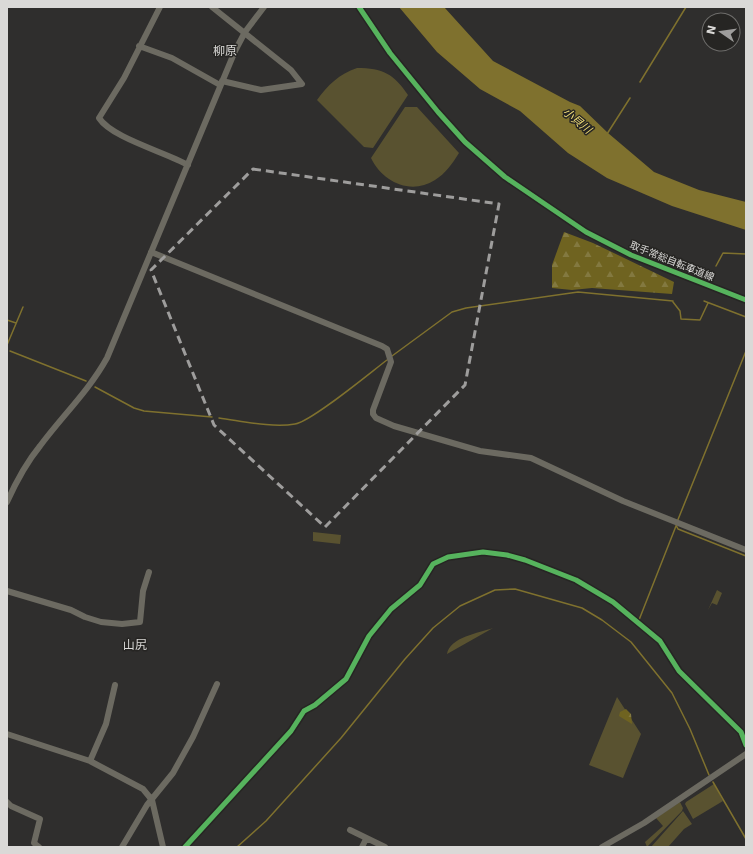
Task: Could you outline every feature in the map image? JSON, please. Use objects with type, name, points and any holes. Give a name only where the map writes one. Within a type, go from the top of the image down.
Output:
[{"type":"street","points":[[160,7],[124,78],[99,118],[108,128],[119,134],[188,165]]},
{"type":"street","points":[[139,46],[172,58],[221,83],[261,90],[302,84],[291,70],[212,7]]},
{"type":"street","points":[[7,502],[27,464],[40,444],[82,397],[101,368],[116,340],[235,51],[245,32],[264,7]]},
{"type":"street","points":[[151,252],[382,346],[389,354],[391,362],[373,410],[373,414],[376,418],[394,426],[480,451],[531,458],[623,501],[746,550]]},
{"type":"street","points":[[185,847],[291,731],[304,711],[316,705],[346,679],[369,636],[391,609],[420,585],[430,568],[442,559],[457,555],[495,553],[524,560],[576,580],[613,602],[660,641],[679,671],[741,732],[746,745]]},
{"type":"street","points":[[7,591],[71,610],[85,617],[101,622],[122,624],[140,622],[143,591],[148,572]]},
{"type":"street","points":[[122,847],[152,800],[173,774],[193,736],[217,684]]},
{"type":"street","points":[[90,761],[106,724],[115,685]]},
{"type":"street","points":[[7,734],[90,761],[143,789],[152,800],[163,847]]},
{"type":"street","points":[[602,847],[644,823],[746,754]]},
{"type":"street","points":[[7,802],[11,806],[40,819],[34,843],[39,847]]},
{"type":"street","points":[[350,830],[385,847]]},
{"type":"street","points":[[362,847],[366,839]]},
{"type":"highlighted area","points":[[253,169],[499,204],[465,385],[325,527],[214,425],[151,270]]},
{"type":"shaded area","points":[[357,68],[374,69],[393,77],[408,95],[373,148],[364,147],[317,100],[334,81],[345,73]]},
{"type":"shaded area","points":[[405,107],[417,107],[459,153],[439,177],[426,185],[416,187],[398,184],[382,173],[371,158]]},
{"type":"shaded area","points":[[313,532],[341,535],[340,544],[313,541]]},
{"type":"shaded area","points":[[717,590],[722,593],[717,605],[712,603],[708,610]]},
{"type":"shaded area","points":[[493,628],[447,654],[453,643],[466,636]]},
{"type":"shaded area","points":[[617,697],[641,734],[623,778],[589,765]]},
{"type":"shaded area","points":[[714,784],[723,801],[693,819],[685,804],[686,802]]},
{"type":"shaded area","points":[[680,802],[683,808],[682,811],[647,847],[645,842],[663,826],[656,818]]},
{"type":"shaded area","points":[[683,811],[692,824],[684,829],[668,847],[651,847]]},
{"type":"green space","points":[[564,232],[593,243],[674,282],[672,294],[592,288],[572,290],[552,288],[552,265]]},
{"type":"green space","points":[[626,709],[631,714],[632,724],[619,716],[620,712]]},
{"type":"water","name":"小貝川","points":[[399,7],[444,7],[493,61],[580,106],[608,133],[654,172],[699,190],[746,202],[746,230],[672,206],[607,178],[568,153],[520,111],[480,89],[437,52]]},
{"type":"waterway","points":[[640,82],[686,7]]},
{"type":"waterway","points":[[607,134],[630,98]]},
{"type":"waterway","points":[[716,266],[723,253],[746,254]]},
{"type":"waterway","points":[[392,356],[452,312],[466,308],[578,292],[673,301]]},
{"type":"waterway","points":[[704,301],[746,317]]},
{"type":"waterway","points":[[673,302],[680,311],[681,319],[700,320],[708,303]]},
{"type":"waterway","points":[[7,345],[23,307]]},
{"type":"waterway","points":[[7,320],[16,323]]},
{"type":"waterway","points":[[10,351],[86,381]]},
{"type":"waterway","points":[[677,522],[746,351]]},
{"type":"waterway","points":[[219,418],[267,425],[295,424],[314,415],[327,406],[387,360]]},
{"type":"waterway","points":[[95,387],[134,408],[144,411],[212,417]]},
{"type":"waterway","points":[[676,525],[678,529],[746,556]]},
{"type":"waterway","points":[[639,620],[676,526]]},
{"type":"waterway","points":[[237,847],[266,821],[341,738],[405,659],[433,628],[460,606],[495,590],[515,589],[582,608],[602,620],[631,642],[672,693],[690,729],[709,775]]},
{"type":"waterway","points":[[713,782],[746,839]]},
{"type":"cycle path","name":"取手常総自転車道線","points":[[359,7],[390,53],[438,112],[465,142],[505,177],[586,232],[631,255],[746,300]]},
{"type":"cycle path","points":[[185,847],[291,731],[304,711],[315,705],[346,679],[369,636],[391,609],[420,585],[433,564],[448,557],[483,552],[507,555],[525,560],[576,580],[613,602],[660,641],[679,671],[741,732],[746,745]]},
{"type":"district","name":"柳原","points":[[225,51]]},
{"type":"district","name":"山尻","points":[[135,645]]}]
